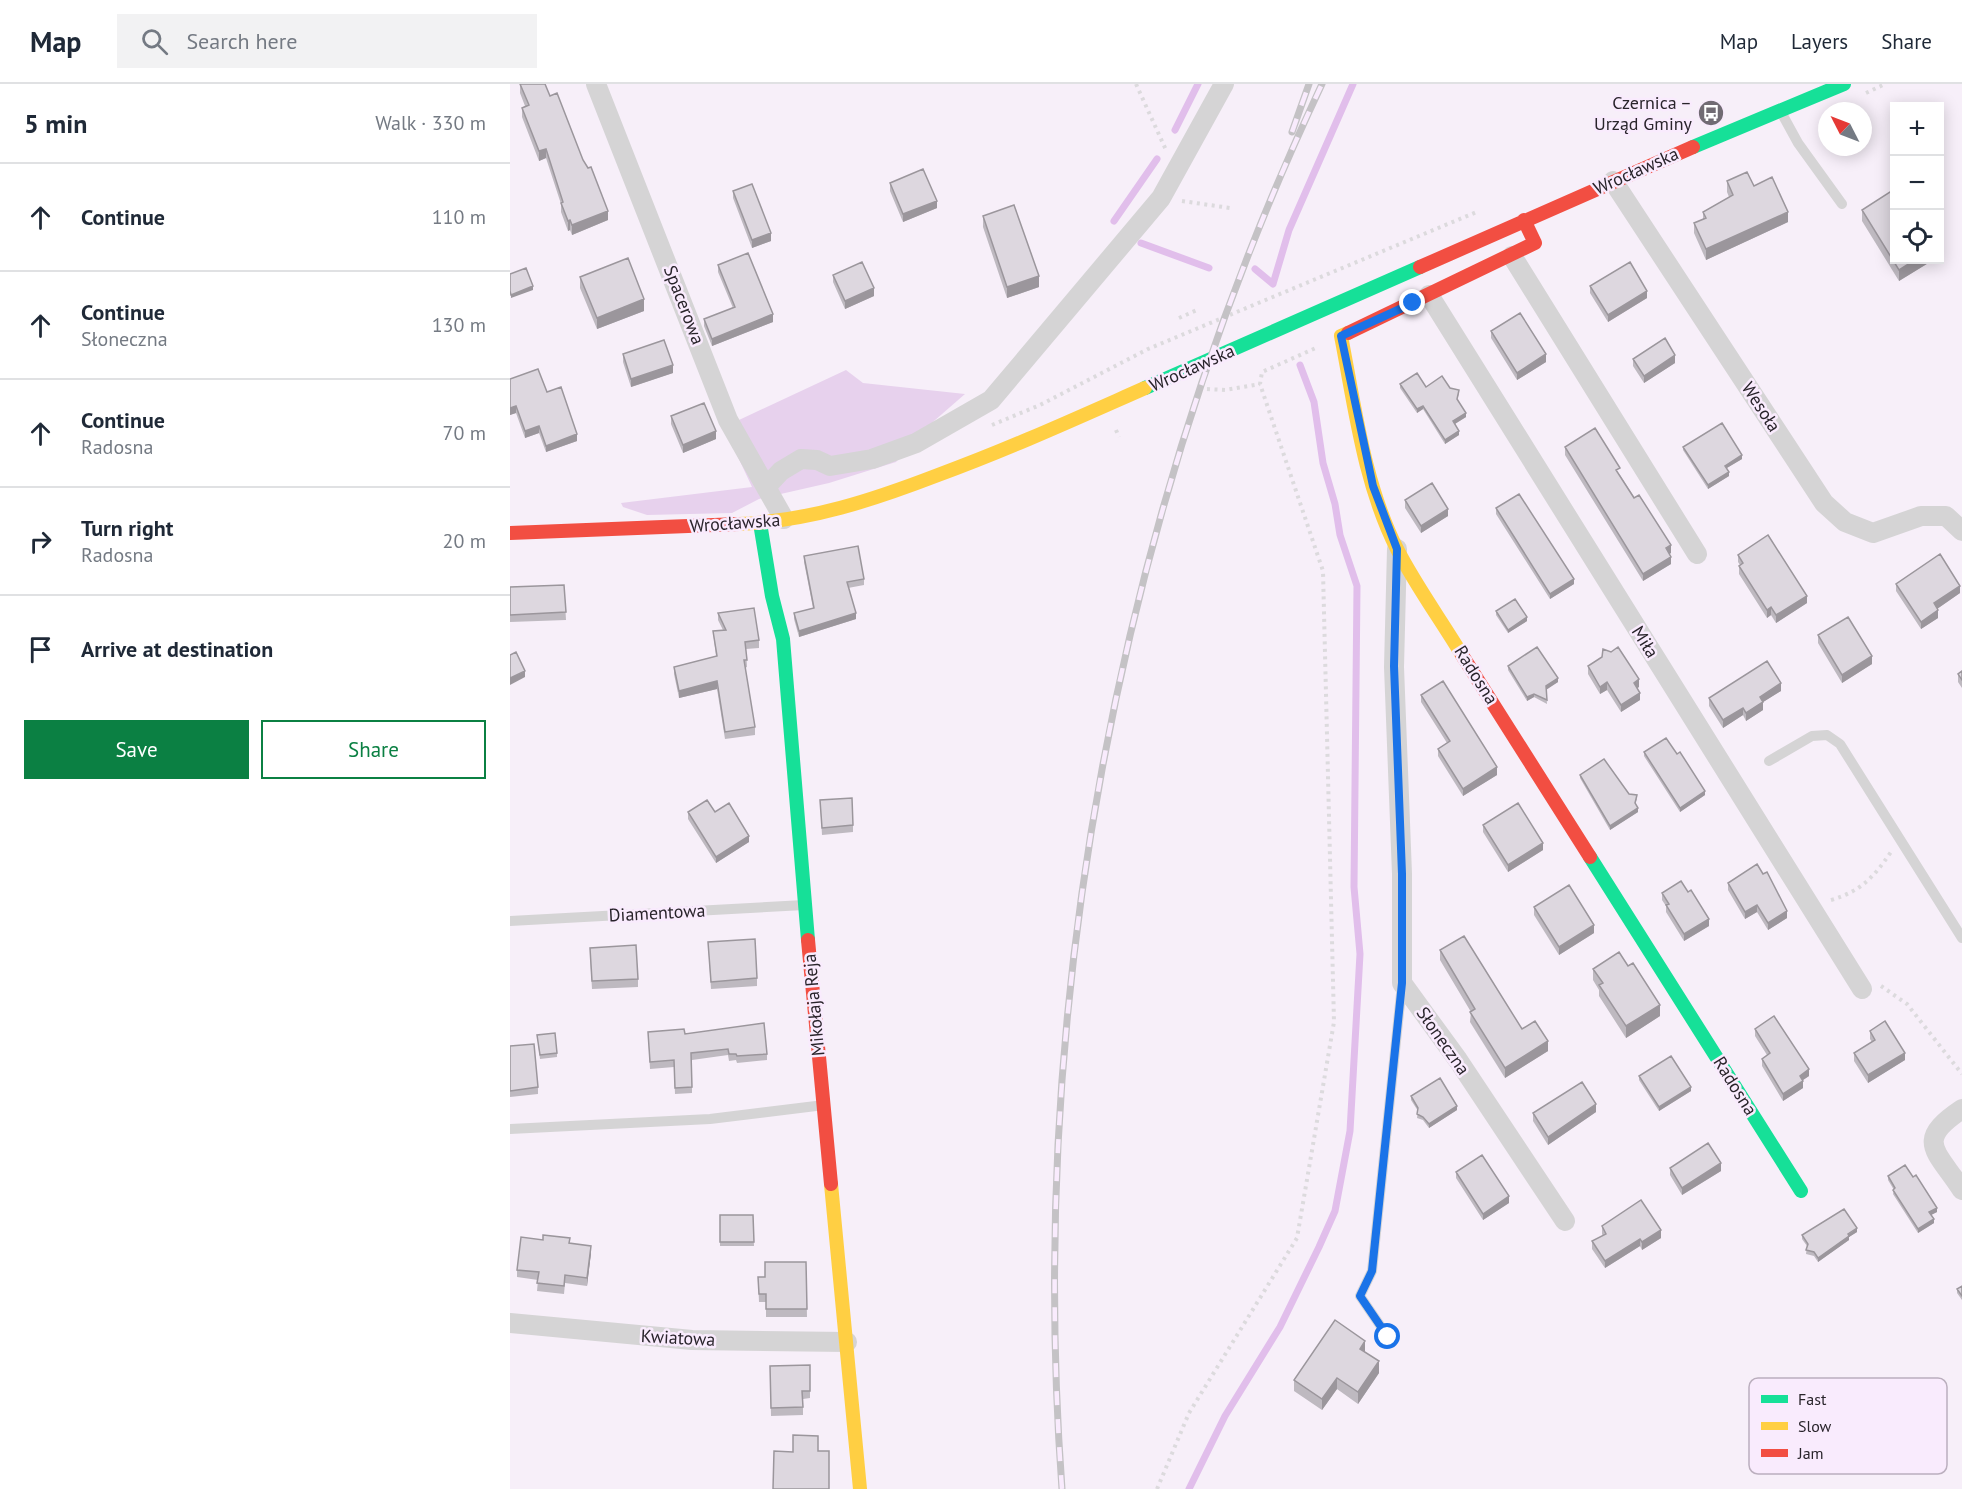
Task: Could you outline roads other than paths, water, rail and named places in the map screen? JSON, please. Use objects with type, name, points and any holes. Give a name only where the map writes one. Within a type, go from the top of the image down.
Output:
[{"type":"street","name":"Spacerowa","points":[[596,84],[728,420],[784,519]]},
{"type":"street","points":[[766,487],[781,471],[801,459],[817,460],[830,466],[872,459],[916,443],[991,400],[1161,198],[1174,170],[1224,84]]},
{"type":"street","name":"Wrocławska","points":[[510,533],[760,523],[804,518],[870,501],[958,469],[1725,132],[1780,112],[1844,84]]},
{"type":"street","name":"Wesoła","points":[[1613,181],[1824,502],[1845,522],[1873,533],[1921,516],[1946,516],[1962,531]]},
{"type":"street","points":[[1429,295],[1535,243],[1524,220]]},
{"type":"street","points":[[1512,256],[1697,554]]},
{"type":"street","name":"Radosna","points":[[1429,295],[1341,336],[1373,486],[1397,549],[1801,1191]]},
{"type":"street","name":"Miła","points":[[1429,295],[1862,988]]},
{"type":"street","name":"Mikołaja Reja","points":[[760,523],[772,596],[783,639],[804,906],[860,1489]]},
{"type":"street","points":[[1397,549],[1394,666],[1402,874],[1402,983]]},
{"type":"street","name":"Słoneczna","points":[[1402,983],[1458,1060],[1565,1221]]},
{"type":"street","points":[[1962,1109],[1941,1123],[1934,1134],[1934,1147],[1962,1190]]},
{"type":"street","name":"Kwiatowa","points":[[510,1323],[692,1340],[847,1342]]},
{"type":"lane","points":[[1780,112],[1798,143],[1842,204]]},
{"type":"lane","points":[[1769,761],[1812,736],[1827,735],[1840,744],[1962,938]]},
{"type":"lane","name":"Diamentowa","points":[[510,921],[804,906]]},
{"type":"lane","points":[[1388,1337],[1360,1296],[1372,1271],[1402,983]]},
{"type":"lane","points":[[510,1129],[710,1119],[824,1104]]},
{"type":"waterway","points":[[1175,130],[1198,84]]},
{"type":"waterway","points":[[1255,269],[1273,284],[1289,230],[1353,84]]},
{"type":"waterway","points":[[1114,221],[1157,159]]},
{"type":"waterway","points":[[1141,243],[1209,268]]},
{"type":"waterway","points":[[1189,1489],[1225,1416],[1280,1327],[1319,1247],[1335,1211],[1350,1131],[1360,954],[1354,887],[1357,586],[1340,535],[1335,504],[1323,463],[1314,402],[1300,365]]},
{"type":"railway","points":[[1292,132],[1309,84]]},
{"type":"railway","points":[[1062,1489],[1055,1309],[1059,1128],[1075,948],[1102,770],[1140,593],[1190,419],[1251,249],[1322,84]]},
{"type":"place","name":"Czernica – Urząd Gminy","points":[[1711,113]]}]
